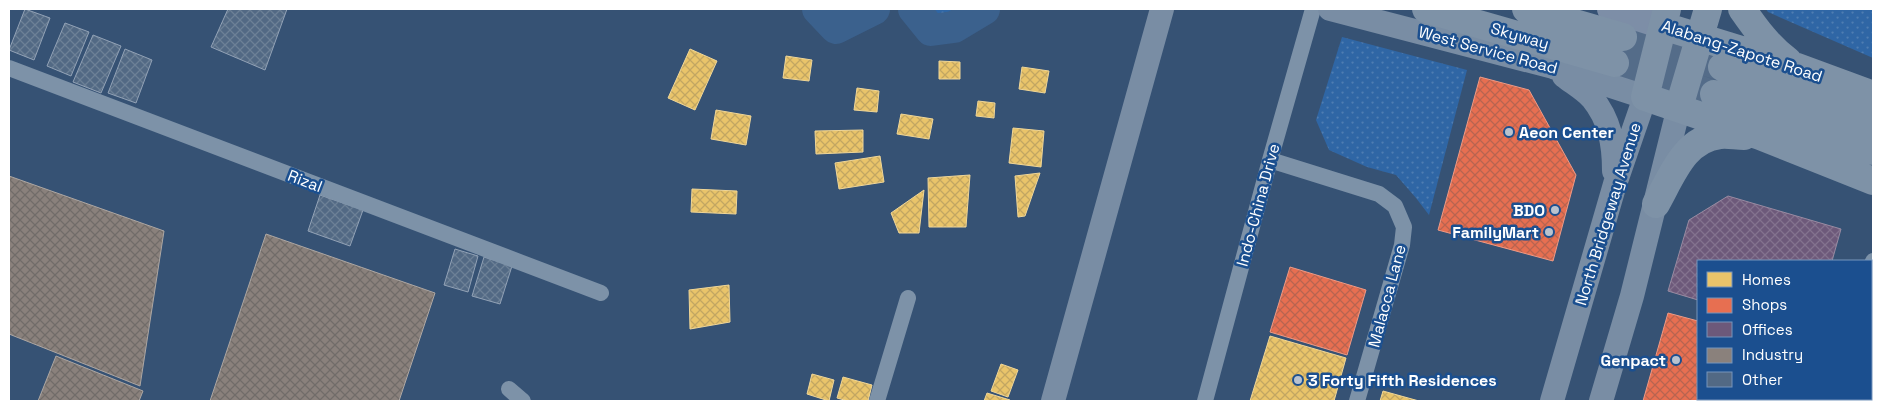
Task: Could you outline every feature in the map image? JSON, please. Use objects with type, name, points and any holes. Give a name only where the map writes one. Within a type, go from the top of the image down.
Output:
[{"type":"highway","name":"Skyway","points":[[1426,9],[1615,63]]},
{"type":"highway","name":"Skyway","points":[[1526,9],[1623,37]]},
{"type":"highway","points":[[1679,108],[1708,9]]},
{"type":"highway","points":[[1742,9],[1759,34],[1775,51],[1797,68]]},
{"type":"highway","name":"Alabang-Zapote Road","points":[[1665,17],[1700,37],[1873,95]]},
{"type":"highway","name":"North Bridgeway Avenue","points":[[1645,97],[1665,17]]},
{"type":"highway","points":[[1722,67],[1873,122]]},
{"type":"highway","points":[[1714,94],[1873,151]]},
{"type":"highway","points":[[1645,97],[1760,136],[1873,181]]},
{"type":"highway","points":[[1656,204],[1684,154],[1699,141],[1720,135],[1760,136]]},
{"type":"main road","points":[[1053,401],[1162,9]]},
{"type":"main road","name":"West Service Road","points":[[1330,9],[1553,67],[1645,97]]},
{"type":"main road","name":"Alabang-Zapote Road","points":[[1610,9],[1665,17]]},
{"type":"main road","points":[[1553,67],[1591,97],[1604,115],[1614,145],[1614,184]]},
{"type":"main road","name":"North Bridgeway Avenue","points":[[1552,401],[1614,184],[1645,97]]},
{"type":"main road","points":[[1601,401],[1632,296],[1679,108]]},
{"type":"street","name":"Indo-China Drive","points":[[1205,401],[1313,9]]},
{"type":"street","name":"Rizal","points":[[9,68],[601,293]]},
{"type":"street","name":"Malacca Lane","points":[[1270,160],[1380,194],[1395,206],[1404,227],[1402,245],[1357,401]]},
{"type":"street","points":[[877,401],[908,298]]},
{"type":"street","points":[[509,389],[523,401]]},
{"type":"shaded area","points":[[825,9],[859,9],[836,23]]},
{"type":"shaded area","points":[[921,9],[969,9],[940,26]]},
{"type":"shaded area","points":[[1766,9],[1873,9],[1873,58],[1768,12]]},
{"type":"shaded area","points":[[1342,37],[1467,70],[1429,215],[1396,175],[1367,167],[1329,150],[1316,120]]},
{"type":"building: Homes","points":[[690,49],[717,61],[695,110],[668,98]]},
{"type":"building: Homes","points":[[786,56],[812,60],[809,81],[783,78]]},
{"type":"building: Homes","points":[[939,61],[960,62],[960,79],[939,79]]},
{"type":"building: Homes","points":[[1022,67],[1049,71],[1045,93],[1019,89]]},
{"type":"building: Homes","points":[[857,88],[879,91],[877,112],[854,110]]},
{"type":"building: Homes","points":[[978,101],[995,103],[994,118],[976,116]]},
{"type":"building: Homes","points":[[716,110],[751,116],[746,145],[711,139]]},
{"type":"building: Homes","points":[[901,114],[933,119],[929,139],[897,134]]},
{"type":"building: Homes","points":[[1013,128],[1044,131],[1041,167],[1009,163]]},
{"type":"building: Homes","points":[[863,130],[863,152],[816,154],[815,131]]},
{"type":"building: Homes","points":[[880,156],[884,182],[839,189],[835,163]]},
{"type":"building: Homes","points":[[1040,173],[1025,216],[1018,217],[1015,176]]},
{"type":"building: Homes","points":[[970,175],[966,227],[929,227],[928,178]]},
{"type":"building: Homes","points":[[692,189],[737,191],[736,214],[691,212]]},
{"type":"building: Homes","points":[[924,190],[919,233],[899,233],[891,213]]},
{"type":"building: Homes","points":[[729,285],[730,322],[690,329],[689,290]]},
{"type":"building: Homes","name":"3 Forty Fifth Residences","points":[[1270,336],[1346,358],[1334,401],[1250,401]]},
{"type":"building: Homes","points":[[1001,364],[1018,370],[1008,397],[991,391]]},
{"type":"building: Homes","points":[[812,374],[834,380],[829,401],[807,394]]},
{"type":"building: Homes","points":[[843,377],[872,385],[868,401],[848,401],[837,398]]},
{"type":"building: Homes","points":[[1383,391],[1419,401],[1380,401]]},
{"type":"building: Homes","points":[[987,393],[1010,400],[1010,401],[984,401]]},
{"type":"building: Shops","name":"Aeon Center","points":[[1480,77],[1529,90],[1576,175],[1553,261],[1438,230]]},
{"type":"building: Shops","points":[[1290,267],[1366,290],[1347,355],[1270,332]]},
{"type":"building: Shops","name":"Genpact","points":[[1668,313],[1697,321],[1697,400],[1733,401],[1643,401]]},
{"type":"building: Offices","points":[[1728,196],[1841,229],[1832,260],[1697,260],[1697,300],[1668,291],[1689,220]]},
{"type":"building: Offices","points":[[1873,293],[1873,401],[1867,401],[1862,400],[1872,400]]},
{"type":"building: Industry","points":[[9,176],[164,231],[140,386],[9,334]]},
{"type":"building: Industry","points":[[266,234],[435,293],[399,401],[210,401]]},
{"type":"building: Industry","points":[[56,356],[143,391],[139,401],[38,401]]},
{"type":"building: Other","points":[[25,9],[50,18],[34,60],[9,50]]},
{"type":"building: Other","points":[[228,9],[287,9],[265,70],[211,47]]},
{"type":"building: Other","points":[[65,23],[89,32],[71,76],[47,66]]},
{"type":"building: Other","points":[[93,35],[121,46],[101,93],[73,82]]},
{"type":"building: Other","points":[[125,49],[152,60],[136,103],[108,93]]},
{"type":"building: Other","points":[[320,195],[363,210],[350,246],[308,231]]},
{"type":"building: Other","points":[[455,249],[478,256],[468,292],[444,285]]},
{"type":"building: Other","points":[[484,257],[512,266],[500,304],[472,296]]},
{"type":"waterway","points":[[818,9],[836,28],[874,9]]},
{"type":"waterway","points":[[914,9],[931,30],[954,27],[984,9]]},
{"type":"tunnel","points":[[1623,37],[1722,67]]},
{"type":"tunnel","points":[[1615,63],[1714,94]]},
{"type":"place","name":"Aeon Center","points":[[1509,132]]},
{"type":"place","name":"BDO","points":[[1555,210]]},
{"type":"place","name":"FamilyMart","points":[[1549,232]]},
{"type":"place","name":"Genpact","points":[[1676,360]]},
{"type":"place","name":"3 Forty Fifth Residences","points":[[1298,380]]}]
